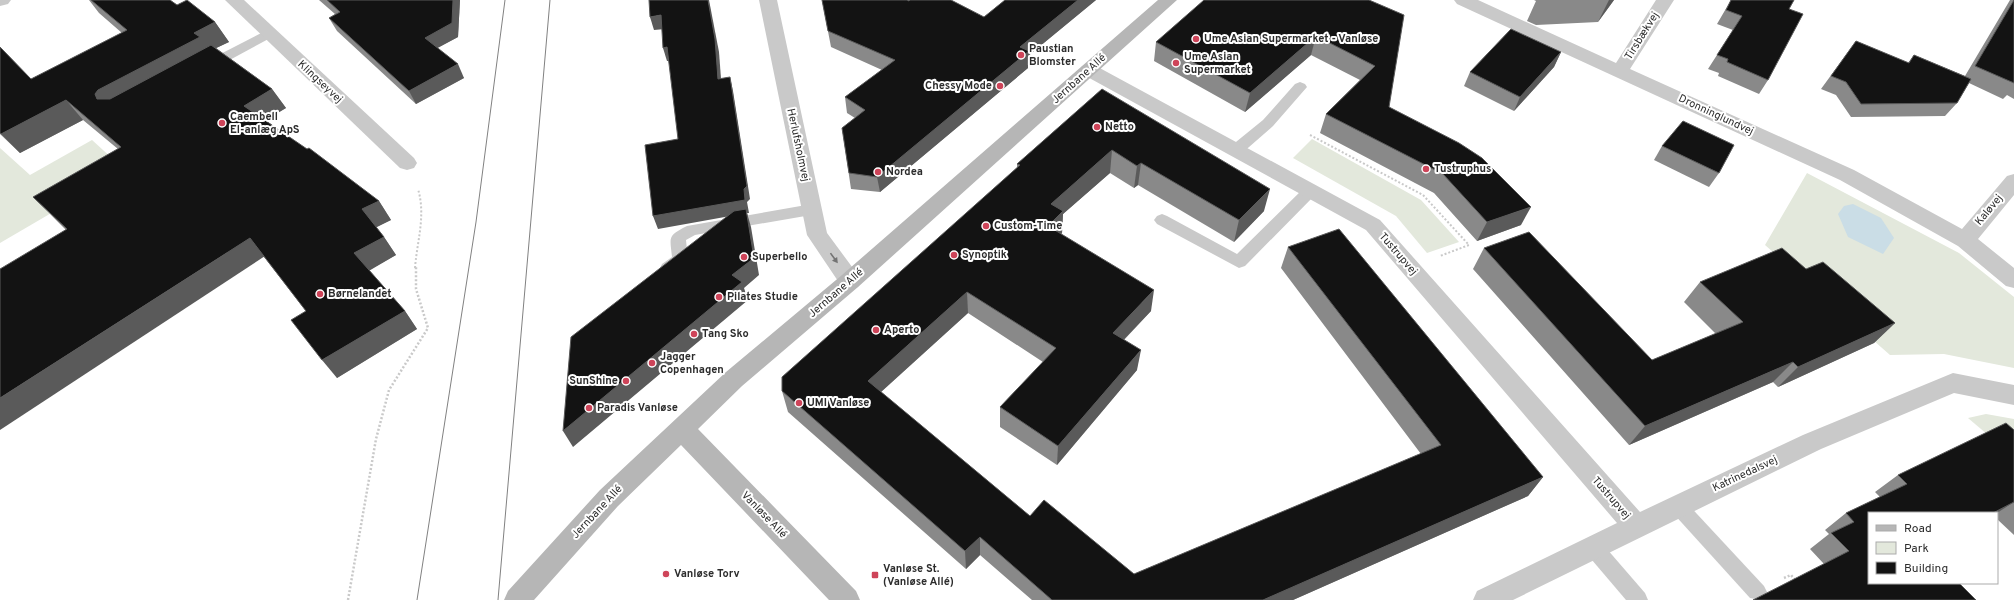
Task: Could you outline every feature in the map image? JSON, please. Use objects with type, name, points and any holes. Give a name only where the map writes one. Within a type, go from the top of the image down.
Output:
[{"type":"street","name":"Klingseyvej","points":[[234,0],[407,163]]},
{"type":"street","name":"Herlufsholmvej","points":[[768,0],[817,235],[850,281]]},
{"type":"street","name":"Jernbane Allé","points":[[517,600],[609,498],[734,379],[850,281],[1168,0]]},
{"type":"street","name":"Dronninglundvej","points":[[1463,0],[1847,175],[1965,240],[2014,280]]},
{"type":"street","name":"Tirsbækvej","points":[[1620,71],[1665,0]]},
{"type":"street","name":"Tustrupvej","points":[[1089,70],[1373,225],[1636,526]]},
{"type":"street","name":"Kaløvej","points":[[1965,240],[2014,181]]},
{"type":"street","name":"Katrinedalsvej","points":[[1486,600],[1812,442],[1953,383],[2014,395]]},
{"type":"street","name":"Vanløse Allé","points":[[682,429],[847,600]]},
{"type":"lane","points":[[195,74],[269,33]]},
{"type":"lane","points":[[1236,150],[1268,123],[1300,86]]},
{"type":"lane","points":[[1162,220],[1238,262],[1310,191]]},
{"type":"lane","points":[[655,276],[680,260],[678,237],[692,230],[812,210]]},
{"type":"lane","points":[[1678,506],[1757,592]]},
{"type":"lane","points":[[1593,547],[1638,600]]},
{"type":"path","points":[[1310,135],[1423,195],[1469,245],[1409,267]]},
{"type":"path","points":[[348,600],[376,439],[389,390],[428,328],[415,279],[423,201],[407,163]]},
{"type":"green space","points":[[1312,139],[1421,200],[1459,242],[1427,253],[1396,216],[1293,158]]},
{"type":"green space","points":[[92,140],[125,170],[0,243],[0,148],[30,175]]},
{"type":"green space","points":[[1807,173],[1959,253],[2014,297],[2014,368],[1944,354],[1890,355],[1765,245]]},
{"type":"green space","points":[[1986,414],[2014,419],[2014,457],[1968,418]]},
{"type":"shaded area","points":[[1853,204],[1881,218],[1894,238],[1883,254],[1848,237],[1838,214],[1844,206]]},
{"type":"building","points":[[91,0],[170,0],[177,5],[187,0],[215,22],[194,33],[200,37],[98,90],[95,94],[97,99],[110,99],[211,45],[272,89],[244,106],[307,149],[309,148],[379,201],[362,209],[384,237],[354,253],[405,311],[322,360],[291,320],[306,311],[250,238],[0,398],[0,269],[67,229],[33,197],[121,147],[66,100],[1,134],[0,47],[31,79],[127,30]]},
{"type":"building","points":[[327,0],[453,0],[452,23],[425,38],[458,64],[409,91],[329,18],[340,12]]},
{"type":"building","points":[[649,0],[708,0],[715,39],[718,79],[730,77],[747,186],[744,189],[745,200],[653,216],[645,145],[678,139],[667,47],[663,48],[661,15],[650,17]]},
{"type":"building","points":[[822,0],[951,0],[984,17],[1005,0],[1078,0],[1020,47],[1029,51],[877,177],[849,173],[842,128],[865,110],[845,97],[895,60],[828,31]]},
{"type":"building","points":[[1204,0],[1369,0],[1404,15],[1389,107],[1459,143],[1482,158],[1531,207],[1487,222],[1443,174],[1326,114],[1375,66],[1316,36],[1250,93],[1156,42]]},
{"type":"building","points":[[1731,0],[1794,0],[1789,9],[1803,14],[1768,80],[1727,62],[1728,59],[1717,55],[1742,16],[1726,10]]},
{"type":"building","points":[[2014,0],[2014,83],[1975,66]]},
{"type":"building","points":[[1511,29],[1561,52],[1520,97],[1470,72]]},
{"type":"building","points":[[1856,41],[1909,63],[1914,55],[1971,79],[1957,103],[1861,104],[1846,82],[1831,76]]},
{"type":"building","points":[[1102,89],[1270,189],[1239,220],[1141,163],[1137,166],[1112,150],[1051,204],[1063,211],[1048,226],[1154,290],[1113,333],[1141,350],[1058,446],[1000,407],[1056,348],[967,292],[868,381],[1030,516],[1044,500],[1134,574],[1441,445],[1288,247],[1339,229],[1543,477],[1263,600],[1052,600],[980,537],[965,551],[782,391],[782,377],[1020,165],[1017,164]]},
{"type":"building","points":[[1683,121],[1734,145],[1719,173],[1662,146]]},
{"type":"building","points":[[746,209],[754,258],[732,275],[742,282],[563,431],[571,337],[734,211]]},
{"type":"building","points":[[1529,232],[1652,360],[1743,322],[1700,282],[1782,248],[1806,269],[1823,262],[1895,323],[1798,367],[1793,362],[1645,426],[1484,248]]},
{"type":"building","points":[[2006,423],[2014,430],[2014,502],[1995,512],[1868,512],[1868,584],[1960,584],[1976,600],[1753,600],[1849,551],[1831,533],[1854,522],[1846,513],[1907,484],[1898,475]]},
{"type":"tram line","points":[[417,600],[476,222],[505,0]]},
{"type":"tram line","points":[[498,600],[550,0]]},
{"type":"place","name":"Ume Asian Supermarket - Vanløse","points":[[1196,39]]},
{"type":"place","name":"Paustian Blomster","points":[[1021,55]]},
{"type":"place","name":"Ume Asian Supermarket","points":[[1176,63]]},
{"type":"place","name":"Chessy Mode","points":[[1000,86]]},
{"type":"place","name":"Caembell El-anlæg ApS","points":[[222,123]]},
{"type":"place","name":"Netto","points":[[1097,127]]},
{"type":"place","name":"Tustruphus","points":[[1426,169]]},
{"type":"place","name":"Nordea","points":[[878,172]]},
{"type":"place","name":"Custom-Time","points":[[986,226]]},
{"type":"place","name":"Synoptik","points":[[954,255]]},
{"type":"place","name":"Superbello","points":[[744,257]]},
{"type":"place","name":"Børnelandet","points":[[320,294]]},
{"type":"place","name":"Pilates Studie","points":[[719,297]]},
{"type":"place","name":"Aperto","points":[[876,330]]},
{"type":"place","name":"Tang Sko","points":[[694,334]]},
{"type":"place","name":"Jagger Copenhagen","points":[[652,363]]},
{"type":"place","name":"SunShine","points":[[626,381]]},
{"type":"place","name":"UMI Vanløse","points":[[799,403]]},
{"type":"place","name":"Paradis Vanløse","points":[[589,408]]},
{"type":"place","name":"Vanløse Torv","points":[[666,574]]},
{"type":"place","name":"Vanløse St. (Vanløse Allé)","points":[[875,575]]}]
